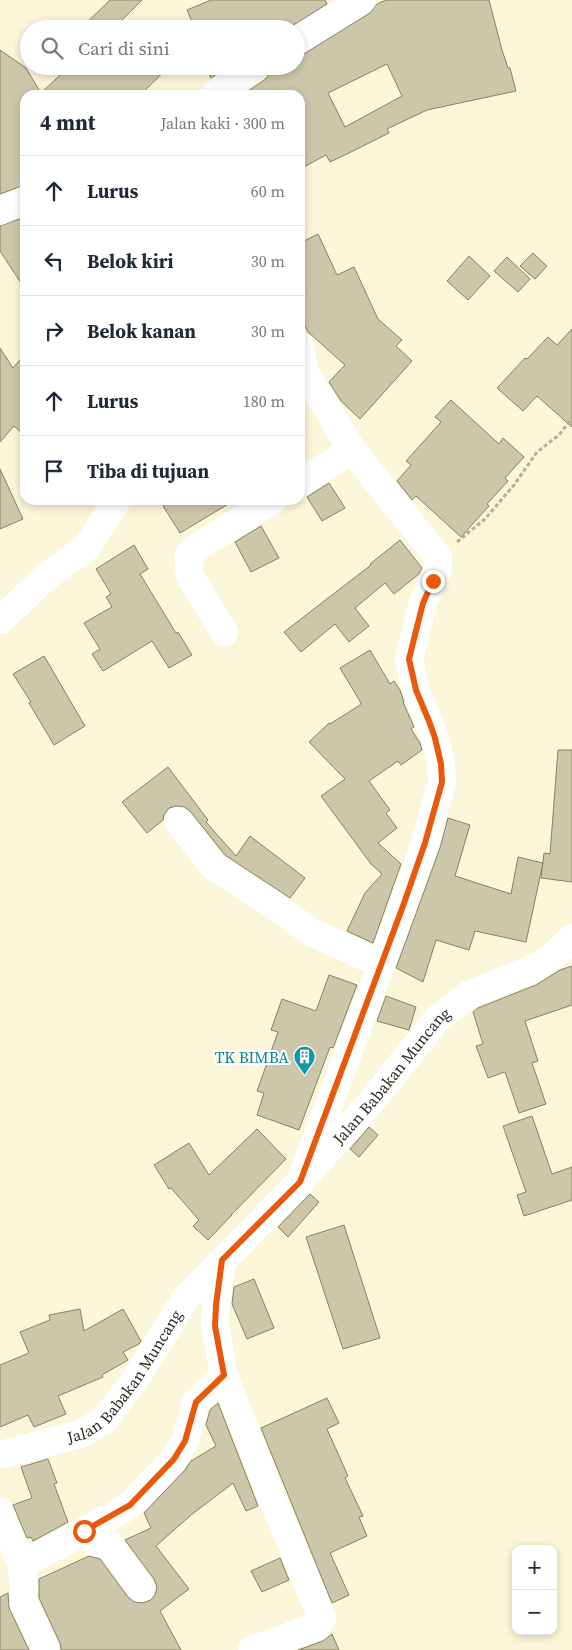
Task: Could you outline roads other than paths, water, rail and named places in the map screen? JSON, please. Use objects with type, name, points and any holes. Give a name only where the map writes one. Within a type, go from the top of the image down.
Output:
[{"type":"street","points":[[305,35],[362,0]]},
{"type":"street","points":[[221,90],[244,75]]},
{"type":"street","points":[[0,211],[20,202]]},
{"type":"street","points":[[300,1182],[425,843],[442,782],[441,764],[435,738],[416,690],[409,659],[423,603],[436,572],[438,558],[352,450],[305,369]]},
{"type":"street","points":[[305,480],[352,450]]},
{"type":"street","points":[[1,620],[47,576],[87,547],[115,505]]},
{"type":"street","points":[[224,632],[190,576],[188,556],[196,548],[264,505]]},
{"type":"street","points":[[178,821],[214,867],[268,901],[311,932],[381,964]]},
{"type":"street","name":"Jalan Babakan Muncang","points":[[0,1455],[84,1433],[104,1420],[135,1380],[185,1299],[300,1182],[371,1102],[438,1018],[470,994],[541,964],[572,938]]},
{"type":"street","points":[[222,1260],[215,1326],[224,1375],[268,1491],[322,1618],[318,1626],[252,1650]]},
{"type":"street","points":[[21,1564],[130,1505],[174,1459],[185,1441],[196,1402],[224,1375]]},
{"type":"street","points":[[0,1512],[21,1564],[24,1588],[23,1601],[46,1650]]},
{"type":"street","points":[[84,1531],[93,1542],[109,1544],[141,1588]]},
{"type":"place","name":"TK BIMBA","points":[[305,1076]]}]
